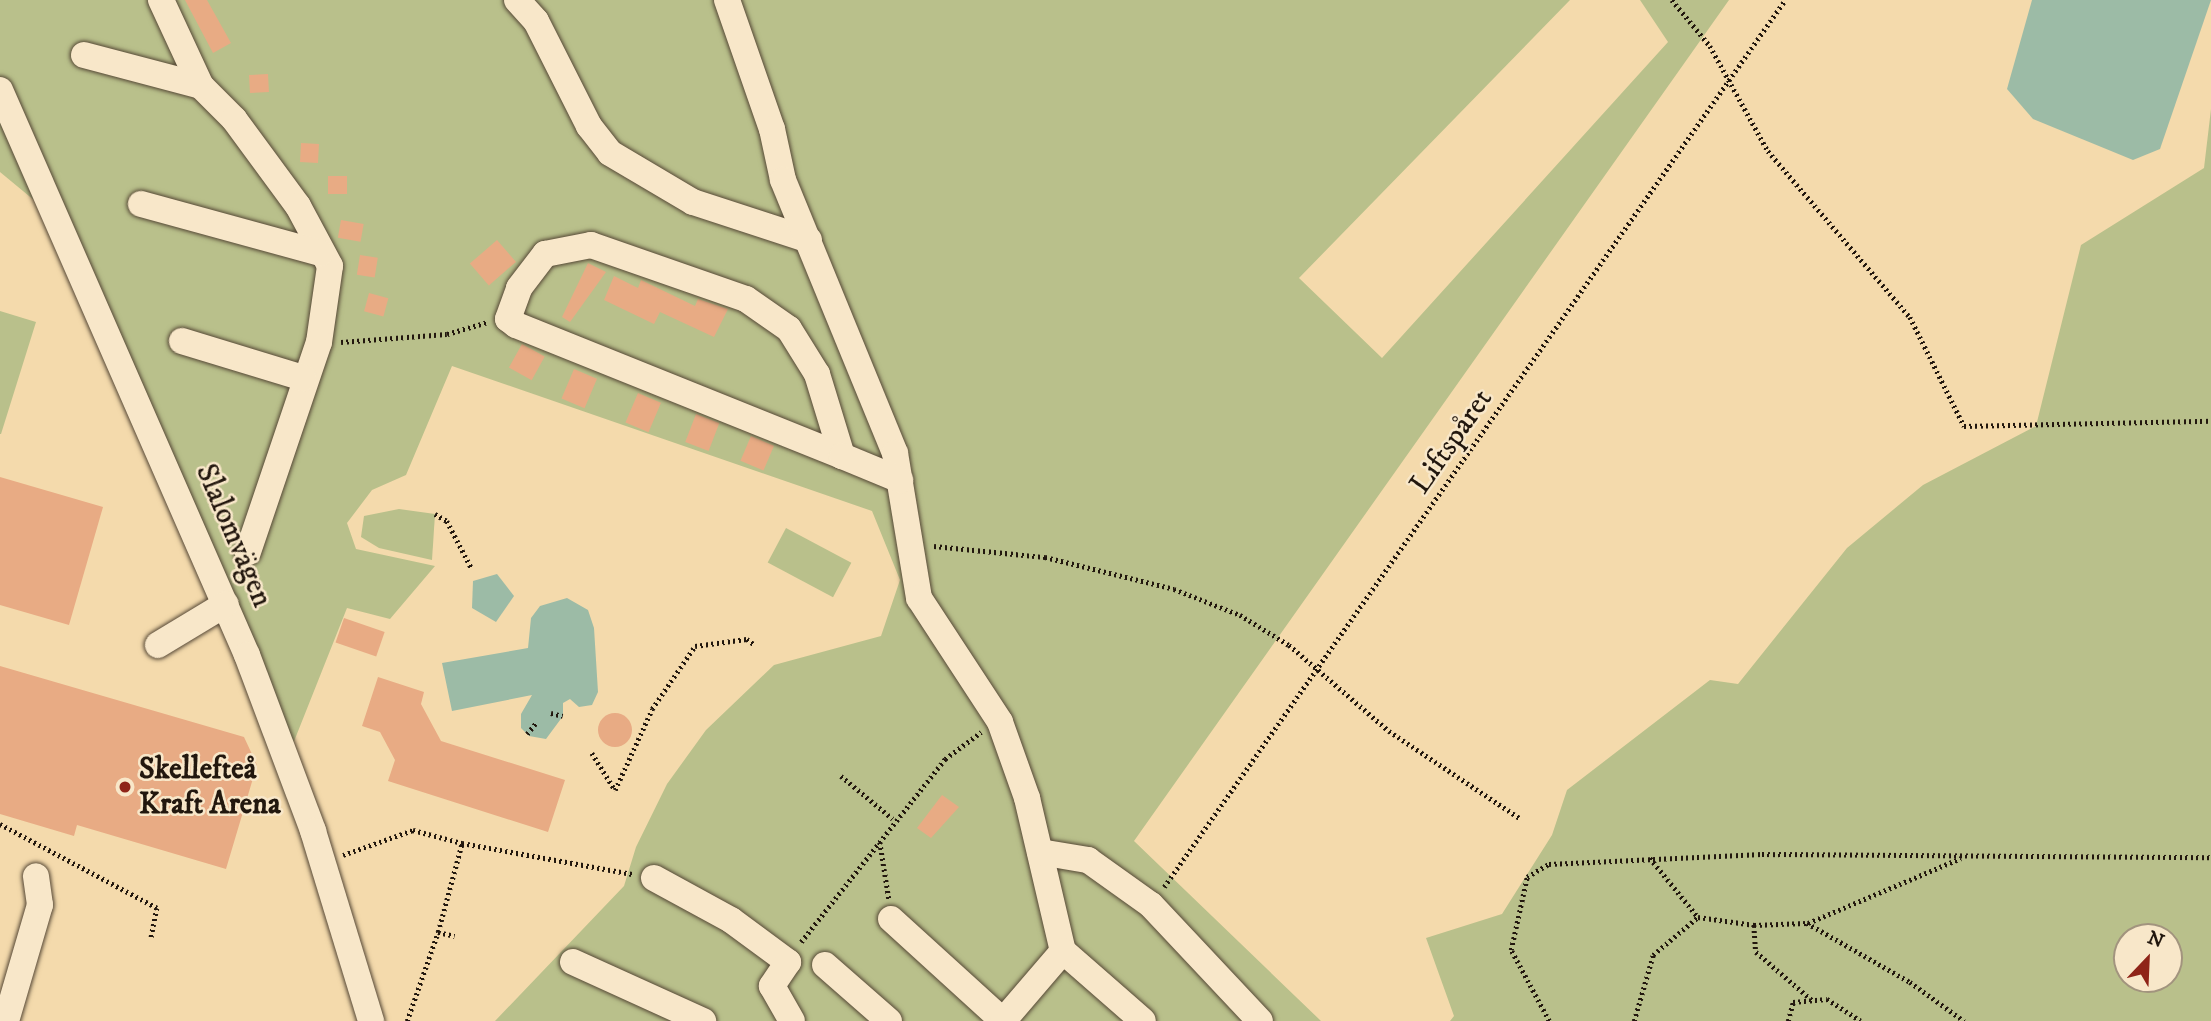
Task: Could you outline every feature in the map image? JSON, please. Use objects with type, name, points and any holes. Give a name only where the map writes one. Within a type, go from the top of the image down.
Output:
[{"type":"street","points":[[161,0],[201,86],[234,119],[298,206],[320,253],[330,266],[319,342],[303,378],[276,477],[248,552]]},
{"type":"street","points":[[517,0],[536,21],[589,127],[610,153],[692,202],[809,240]]},
{"type":"street","points":[[727,0],[772,129],[783,180],[880,411],[900,480],[913,544],[919,598],[1000,722],[1040,852],[1063,951],[1143,1021]]},
{"type":"street","points":[[84,55],[201,86]]},
{"type":"street","name":"Slalomvägen","points":[[0,90],[226,604],[324,862],[371,1021]]},
{"type":"street","points":[[141,204],[320,253]]},
{"type":"street","points":[[842,456],[817,374],[789,329],[717,285],[591,245],[545,254],[533,266],[508,318],[900,480]]},
{"type":"street","points":[[182,341],[303,378]]},
{"type":"street","points":[[158,645],[226,604]]},
{"type":"street","points":[[1040,852],[1088,860],[1151,905],[1260,1021]]},
{"type":"street","points":[[6,1021],[40,905],[36,876]]},
{"type":"street","points":[[654,878],[731,920],[788,962],[772,986],[792,1021]]},
{"type":"street","points":[[891,919],[1003,1021],[1022,1014],[1063,951]]},
{"type":"street","points":[[573,962],[703,1021]]},
{"type":"street","points":[[825,965],[889,1021]]},
{"type":"path","points":[[1672,0],[1729,81],[1768,151],[1910,317],[1964,425],[2211,421]]},
{"type":"path","name":"Liftspåret","points":[[1151,905],[1785,0]]},
{"type":"path","points":[[319,342],[393,341],[508,318]]},
{"type":"path","points":[[435,514],[447,521],[471,569]]},
{"type":"path","points":[[913,544],[1045,557],[1174,589],[1241,615],[1318,669],[1389,731],[1521,819]]},
{"type":"path","points":[[592,753],[615,790],[653,709],[695,646],[747,639],[755,645]]},
{"type":"path","points":[[551,713],[563,716]]},
{"type":"path","points":[[788,962],[880,841],[893,819],[945,759],[1000,722]]},
{"type":"path","points":[[527,734],[536,723]]},
{"type":"path","points":[[841,776],[893,819]]},
{"type":"path","points":[[0,824],[157,908],[151,939]]},
{"type":"path","points":[[324,862],[413,830],[462,843],[612,872]]},
{"type":"path","points":[[880,841],[891,919]]},
{"type":"path","points":[[407,1021],[438,932],[462,843]]},
{"type":"path","points":[[1650,857],[1698,917],[1754,925],[1807,923],[1965,856]]},
{"type":"path","points":[[1549,1021],[1511,950],[1527,877],[1549,864],[1650,857],[2211,857]]},
{"type":"path","points":[[1634,1021],[1653,955],[1698,917]]},
{"type":"path","points":[[1807,923],[1910,982],[1964,1021]]},
{"type":"path","points":[[1754,925],[1756,952],[1811,1000]]},
{"type":"path","points":[[438,932],[455,936]]},
{"type":"path","points":[[1788,1021],[1793,1002],[1827,999],[1861,1021]]},
{"type":"green space","points":[[0,0],[1570,0],[1299,278],[1382,358],[1668,42],[1640,0],[1729,0],[1134,841],[1321,1021],[495,1021],[624,886],[636,847],[667,784],[706,730],[774,665],[881,636],[900,580],[872,511],[452,366],[406,475],[372,490],[347,523],[356,549],[435,566],[390,619],[347,608],[287,759],[58,220],[0,172]]},
{"type":"green space","points":[[2211,109],[2211,1021],[1450,1021],[1454,1016],[1426,938],[1502,914],[1552,835],[1567,790],[1710,680],[1738,684],[1847,548],[1923,485],[2036,426],[2081,245],[2204,168]]},
{"type":"green space","points":[[0,311],[36,322],[1,434],[0,434]]},
{"type":"green space","points":[[399,509],[435,514],[432,560],[379,548],[361,537],[364,516]]},
{"type":"green space","points":[[786,528],[851,563],[833,597],[768,562]]},
{"type":"shaded area","points":[[2032,0],[2211,0],[2160,149],[2133,160],[2033,119],[2007,89]]},
{"type":"shaded area","points":[[497,574],[514,596],[496,622],[472,608],[473,581]]},
{"type":"shaded area","points":[[567,598],[588,610],[594,628],[598,692],[592,705],[579,707],[570,699],[563,703],[563,716],[546,739],[529,736],[521,728],[521,714],[532,695],[452,711],[442,663],[528,648],[531,618],[540,606]]},
{"type":"building","points":[[185,0],[207,0],[231,43],[213,53]]},
{"type":"building","points":[[268,74],[269,92],[250,93],[249,75]]},
{"type":"building","points":[[301,143],[319,144],[318,163],[300,162]]},
{"type":"building","points":[[328,176],[347,176],[347,194],[328,194]]},
{"type":"building","points":[[341,220],[364,224],[361,242],[338,238]]},
{"type":"building","points":[[497,240],[516,262],[489,286],[470,264]]},
{"type":"building","points":[[360,255],[378,258],[375,278],[357,275]]},
{"type":"building","points":[[588,263],[606,272],[570,322],[562,317]]},
{"type":"building","points":[[614,276],[638,288],[641,280],[695,306],[698,299],[728,309],[714,337],[660,312],[654,324],[604,300]]},
{"type":"building","points":[[369,293],[388,298],[383,317],[364,311]]},
{"type":"building","points":[[522,344],[545,357],[532,380],[509,368]]},
{"type":"building","points":[[574,369],[597,379],[585,408],[561,398]]},
{"type":"building","points":[[638,393],[661,403],[649,432],[625,422]]},
{"type":"building","points":[[696,414],[719,423],[709,451],[685,442]]},
{"type":"building","points":[[751,436],[774,446],[763,471],[740,461]]},
{"type":"building","points":[[0,477],[103,507],[69,625],[0,605]]},
{"type":"building","points":[[344,618],[385,632],[376,657],[336,643]]},
{"type":"building","name":"Skellefteå Kraft Arena","points":[[0,666],[244,737],[257,765],[226,869],[77,825],[74,836],[0,814]]},
{"type":"building","points":[[378,677],[424,692],[421,704],[441,741],[565,780],[548,832],[388,781],[395,760],[380,732],[362,726]]},
{"type":"building","points":[[615,713],[627,718],[632,730],[627,742],[615,747],[603,742],[598,730],[603,718]]},
{"type":"building","points":[[942,795],[959,807],[931,838],[917,828]]},
{"type":"place","name":"Skellefteå Kraft Arena","points":[[125,787]]}]
